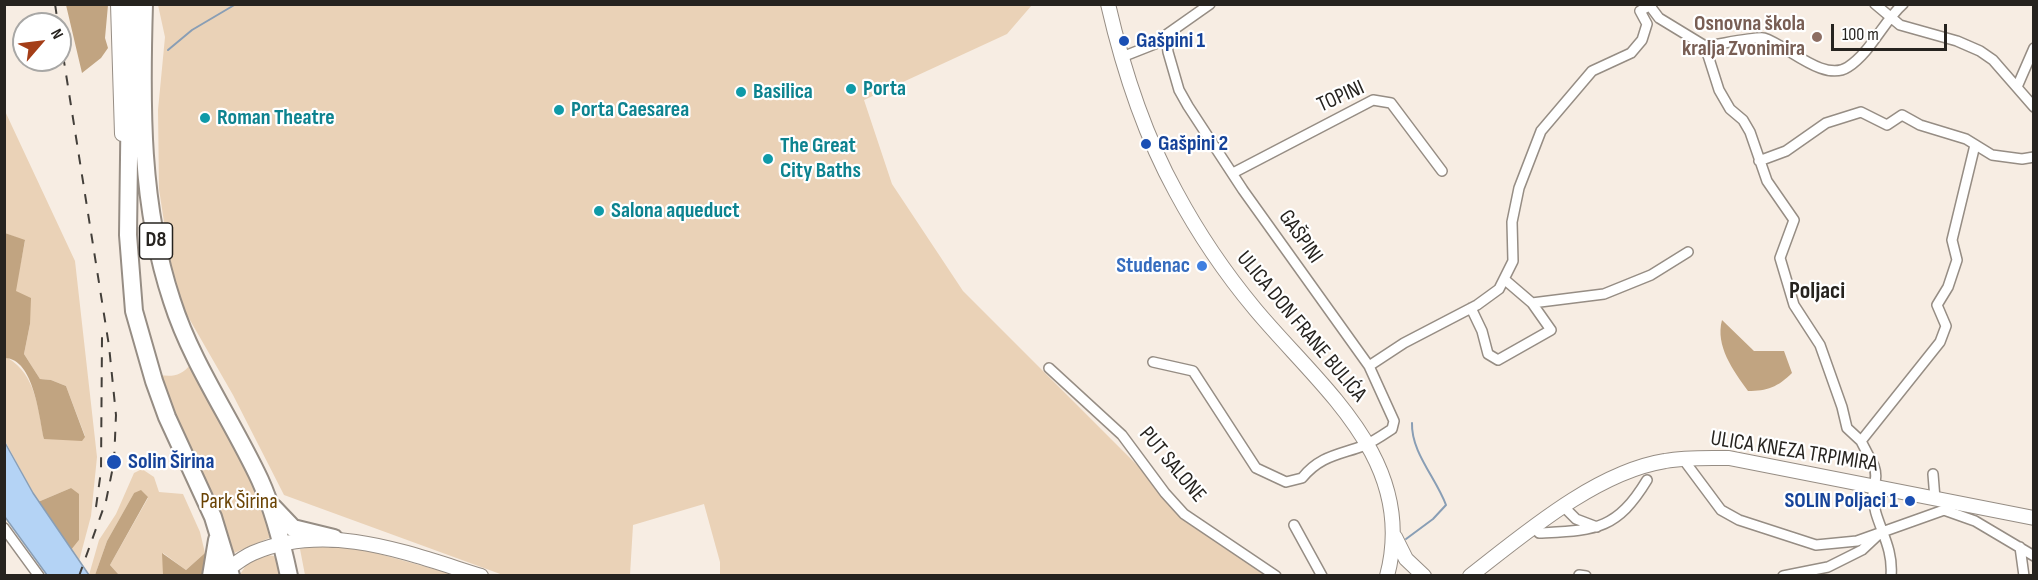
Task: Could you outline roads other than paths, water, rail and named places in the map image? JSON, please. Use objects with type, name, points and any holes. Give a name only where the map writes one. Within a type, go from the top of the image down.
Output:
[{"type":"highway","name":"D8","points":[[131,4],[128,257],[134,310],[164,408],[217,527],[226,573]]},
{"type":"highway","name":"D8","points":[[144,4],[142,117],[146,184],[163,267],[172,301],[185,334],[268,502],[282,544],[289,576]]},
{"type":"highway","points":[[268,502],[293,528],[334,538]]},
{"type":"highway","points":[[211,576],[216,558],[217,527]]},
{"type":"main road","points":[[118,4],[122,160],[129,173]]},
{"type":"main road","name":"ULICA DON FRANE BULIĆA","points":[[1108,4],[1145,128],[1176,192],[1212,250],[1253,306],[1326,389],[1369,443],[1382,471],[1394,532],[1406,559],[1424,576]]},
{"type":"main road","name":"ULICA KNEZA TRPIMIRA","points":[[1470,575],[1564,507],[1611,478],[1647,465],[1683,459],[1729,458],[2034,518]]},
{"type":"main road","name":"ULICA DON FRANE BULIĆA","points":[[1387,576],[1394,532]]},
{"type":"main road","points":[[226,573],[254,553],[282,544],[334,538],[371,544],[481,576]]},
{"type":"street","points":[[1122,57],[1165,40],[1169,30],[1210,4]]},
{"type":"street","points":[[1369,366],[1404,343],[1471,308],[1499,289],[1513,261],[1512,222],[1519,188],[1541,131],[1592,71],[1631,53],[1642,40],[1647,24],[1640,11],[1632,4]]},
{"type":"street","points":[[1875,4],[1900,25],[1957,41],[1980,51],[1993,60],[2034,107]]},
{"type":"street","points":[[1640,11],[1651,5],[1659,18],[1706,46],[1722,46],[1750,38],[1764,38],[1816,66],[1835,72],[1847,68],[1857,59],[1903,4]]},
{"type":"street","name":"GAŠPINI","points":[[1165,40],[1179,90],[1242,190],[1369,366],[1394,421],[1392,429],[1369,443]]},
{"type":"street","points":[[1706,46],[1719,90],[1730,109],[1743,120],[1750,132],[1767,181],[1794,220],[1780,258],[1794,304],[1820,345],[1842,407],[1847,429],[1861,441],[1874,468],[1873,494],[1882,531],[1891,550],[1891,576]]},
{"type":"street","points":[[2016,87],[2034,48]]},
{"type":"street","name":"TOPINI","points":[[1233,173],[1373,100],[1391,102],[1442,171]]},
{"type":"street","points":[[1760,161],[1786,151],[1826,123],[1861,112],[1887,125],[1902,115],[1920,124],[1966,139],[1992,155],[2022,159],[2034,157]]},
{"type":"street","points":[[1861,441],[1940,342],[1946,326],[1937,305],[1948,287],[1957,260],[1952,240],[1975,145]]},
{"type":"street","points":[[1532,303],[1604,294],[1651,275],[1688,252]]},
{"type":"street","points":[[1471,308],[1482,331],[1488,354],[1498,360],[1551,330],[1532,303],[1504,279]]},
{"type":"street","points":[[1153,362],[1193,371],[1256,468],[1286,482],[1302,478],[1313,465],[1369,443]]},
{"type":"street","name":"PUT SALONE","points":[[1048,368],[1122,435],[1165,493],[1184,514],[1276,576]]},
{"type":"street","points":[[1683,459],[1721,510],[1739,520],[1816,545],[1857,541],[1944,510],[1962,514],[2034,556]]},
{"type":"street","points":[[1933,474],[1935,499]]},
{"type":"street","points":[[1539,533],[1598,527],[1616,519],[1635,500],[1647,480]]},
{"type":"street","points":[[1564,507],[1576,519],[1598,527]]},
{"type":"street","points":[[1294,525],[1322,576]]},
{"type":"street","points":[[4,528],[39,576]]},
{"type":"street","points":[[1783,576],[1828,567],[1862,550],[1882,531]]},
{"type":"street","points":[[2020,547],[2024,576]]},
{"type":"water","points":[[4,441],[33,493],[89,575],[47,575],[5,517]]},
{"type":"waterway","points":[[168,50],[192,30],[236,4]]},
{"type":"waterway","points":[[1406,539],[1433,519],[1446,505],[1415,444],[1412,423]]},
{"type":"railway","points":[[55,4],[56,12]]},
{"type":"railway","points":[[66,72],[109,346],[116,415],[114,462],[106,501],[79,576]]},
{"type":"railway","points":[[96,507],[101,471],[102,337]]},
{"type":"place","name":"Osnovna škola kralja Zvonimira","points":[[1817,37]]},
{"type":"place","name":"Gašpini 1","points":[[1124,41]]},
{"type":"place","name":"Porta","points":[[851,89]]},
{"type":"place","name":"Basilica","points":[[741,92]]},
{"type":"place","name":"Porta Caesarea","points":[[559,110]]},
{"type":"place","name":"Roman Theatre","points":[[205,118]]},
{"type":"place","name":"Gašpini 2","points":[[1146,144]]},
{"type":"place","name":"The Great City Baths","points":[[768,159]]},
{"type":"place","name":"Salona aqueduct","points":[[599,211]]},
{"type":"place","name":"Studenac","points":[[1202,266]]},
{"type":"place","name":"Solin Širina","points":[[114,462]]},
{"type":"place","name":"SOLIN Poljaci 1","points":[[1910,501]]},
{"type":"district","name":"Poljaci","points":[[1817,292]]},
{"type":"park label","name":"Park Širina","points":[[239,502]]}]
